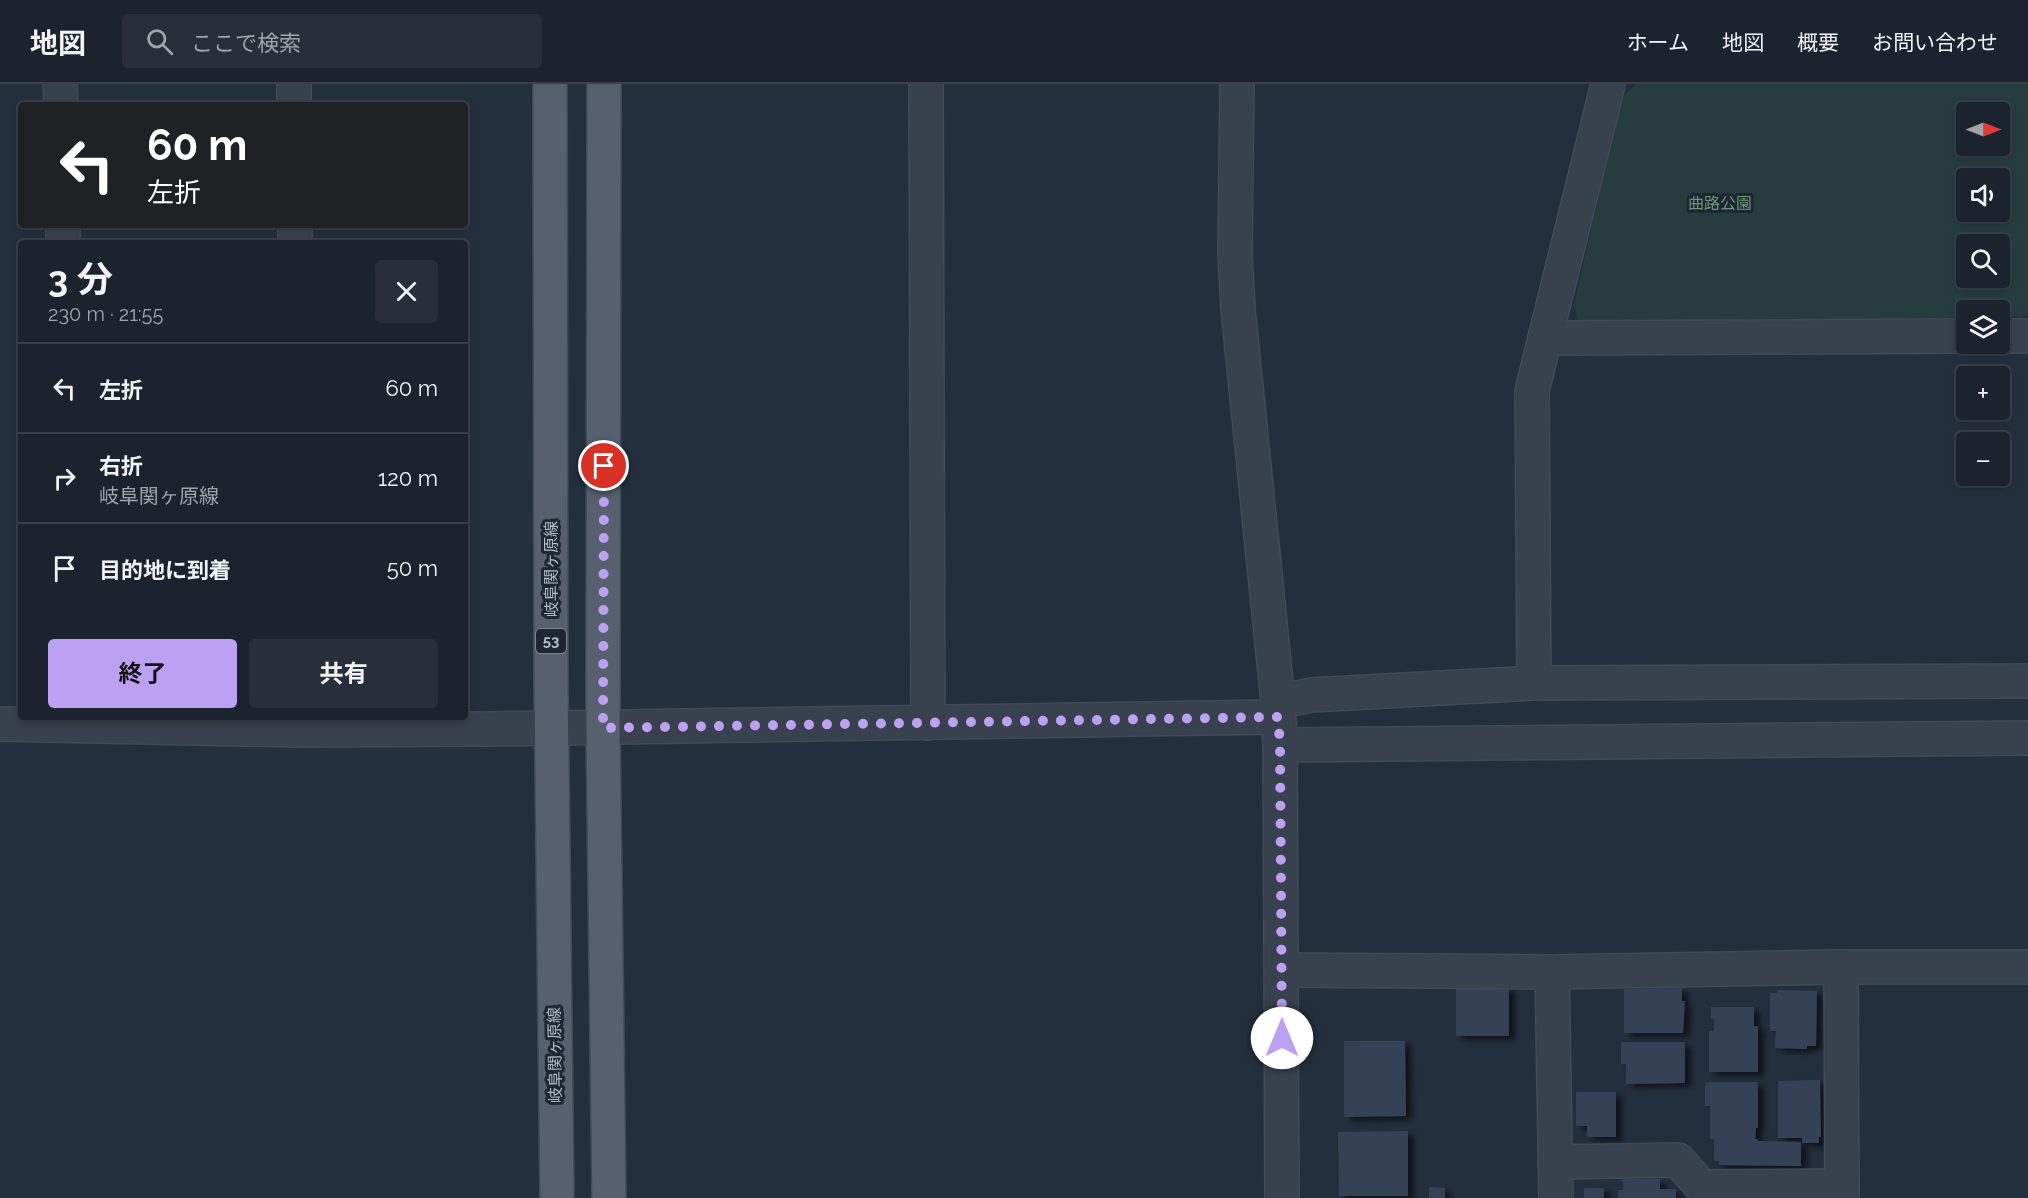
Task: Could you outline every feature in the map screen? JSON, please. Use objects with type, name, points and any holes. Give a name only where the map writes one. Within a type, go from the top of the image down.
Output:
[{"type":"main road","name":"岐阜関ヶ原線","points":[[550,84],[552,729],[557,1198]]},
{"type":"main road","points":[[604,84],[603,728],[609,1198]]},
{"type":"street","points":[[60,84],[61,102]]},
{"type":"street","points":[[294,84],[294,102]]},
{"type":"street","points":[[926,84],[928,723]]},
{"type":"street","points":[[1237,84],[1235,252],[1238,309],[1279,721],[1282,1198]]},
{"type":"street","points":[[1534,683],[1532,391],[1608,84]]},
{"type":"street","points":[[1545,338],[1956,336]]},
{"type":"street","points":[[2010,336],[2028,336]]},
{"type":"street","points":[[1279,721],[1311,695],[1534,683],[2028,681]]},
{"type":"street","points":[[0,724],[72,721],[552,729],[928,723],[1279,721],[2028,738]]},
{"type":"street","points":[[1281,970],[1552,972],[2028,967]]},
{"type":"street","points":[[1555,1162],[1678,1160],[1702,1187],[1842,1192],[1841,968]]},
{"type":"street","points":[[1552,972],[1556,1198]]},
{"type":"green space","name":"曲路公園","points":[[1636,84],[2028,84],[2028,313],[2023,317],[2010,318],[2010,300],[1956,300],[1956,318],[1579,324],[1574,305],[1621,98]]},
{"type":"building","points":[[1456,987],[1509,987],[1509,1036],[1456,1036]]},
{"type":"building","points":[[1682,988],[1682,1001],[1685,1001],[1683,1033],[1624,1033],[1624,989]]},
{"type":"building","points":[[1777,990],[1817,991],[1816,1046],[1807,1046],[1807,1049],[1775,1048],[1776,1031],[1770,1031],[1770,993],[1777,993]]},
{"type":"building","points":[[1711,1007],[1754,1007],[1754,1026],[1758,1026],[1758,1072],[1709,1072],[1709,1031],[1714,1031]]},
{"type":"building","points":[[1344,1041],[1405,1041],[1406,1116],[1344,1117]]},
{"type":"building","points":[[1621,1042],[1685,1042],[1685,1083],[1626,1084],[1626,1064],[1621,1064]]},
{"type":"building","points":[[1820,1080],[1821,1137],[1819,1137],[1819,1143],[1802,1143],[1802,1138],[1778,1138],[1778,1081]]},
{"type":"building","points":[[1758,1082],[1758,1128],[1756,1128],[1755,1139],[1758,1141],[1801,1142],[1801,1166],[1719,1165],[1719,1161],[1714,1161],[1714,1139],[1710,1139],[1710,1106],[1705,1106],[1705,1083]]},
{"type":"building","points":[[1576,1092],[1616,1092],[1616,1137],[1587,1137],[1587,1126],[1576,1126]]},
{"type":"building","points":[[1408,1131],[1408,1196],[1339,1196],[1338,1132]]},
{"type":"building","points":[[1623,1179],[1660,1179],[1660,1189],[1676,1189],[1676,1198],[1618,1198],[1618,1190],[1623,1190]]},
{"type":"building","points":[[1429,1187],[1445,1188],[1445,1198],[1429,1198]]},
{"type":"building","points":[[1584,1188],[1604,1188],[1604,1198],[1584,1198]]},
{"type":"route","points":[[604,466],[603,728],[1278,717],[1282,1038]]}]
